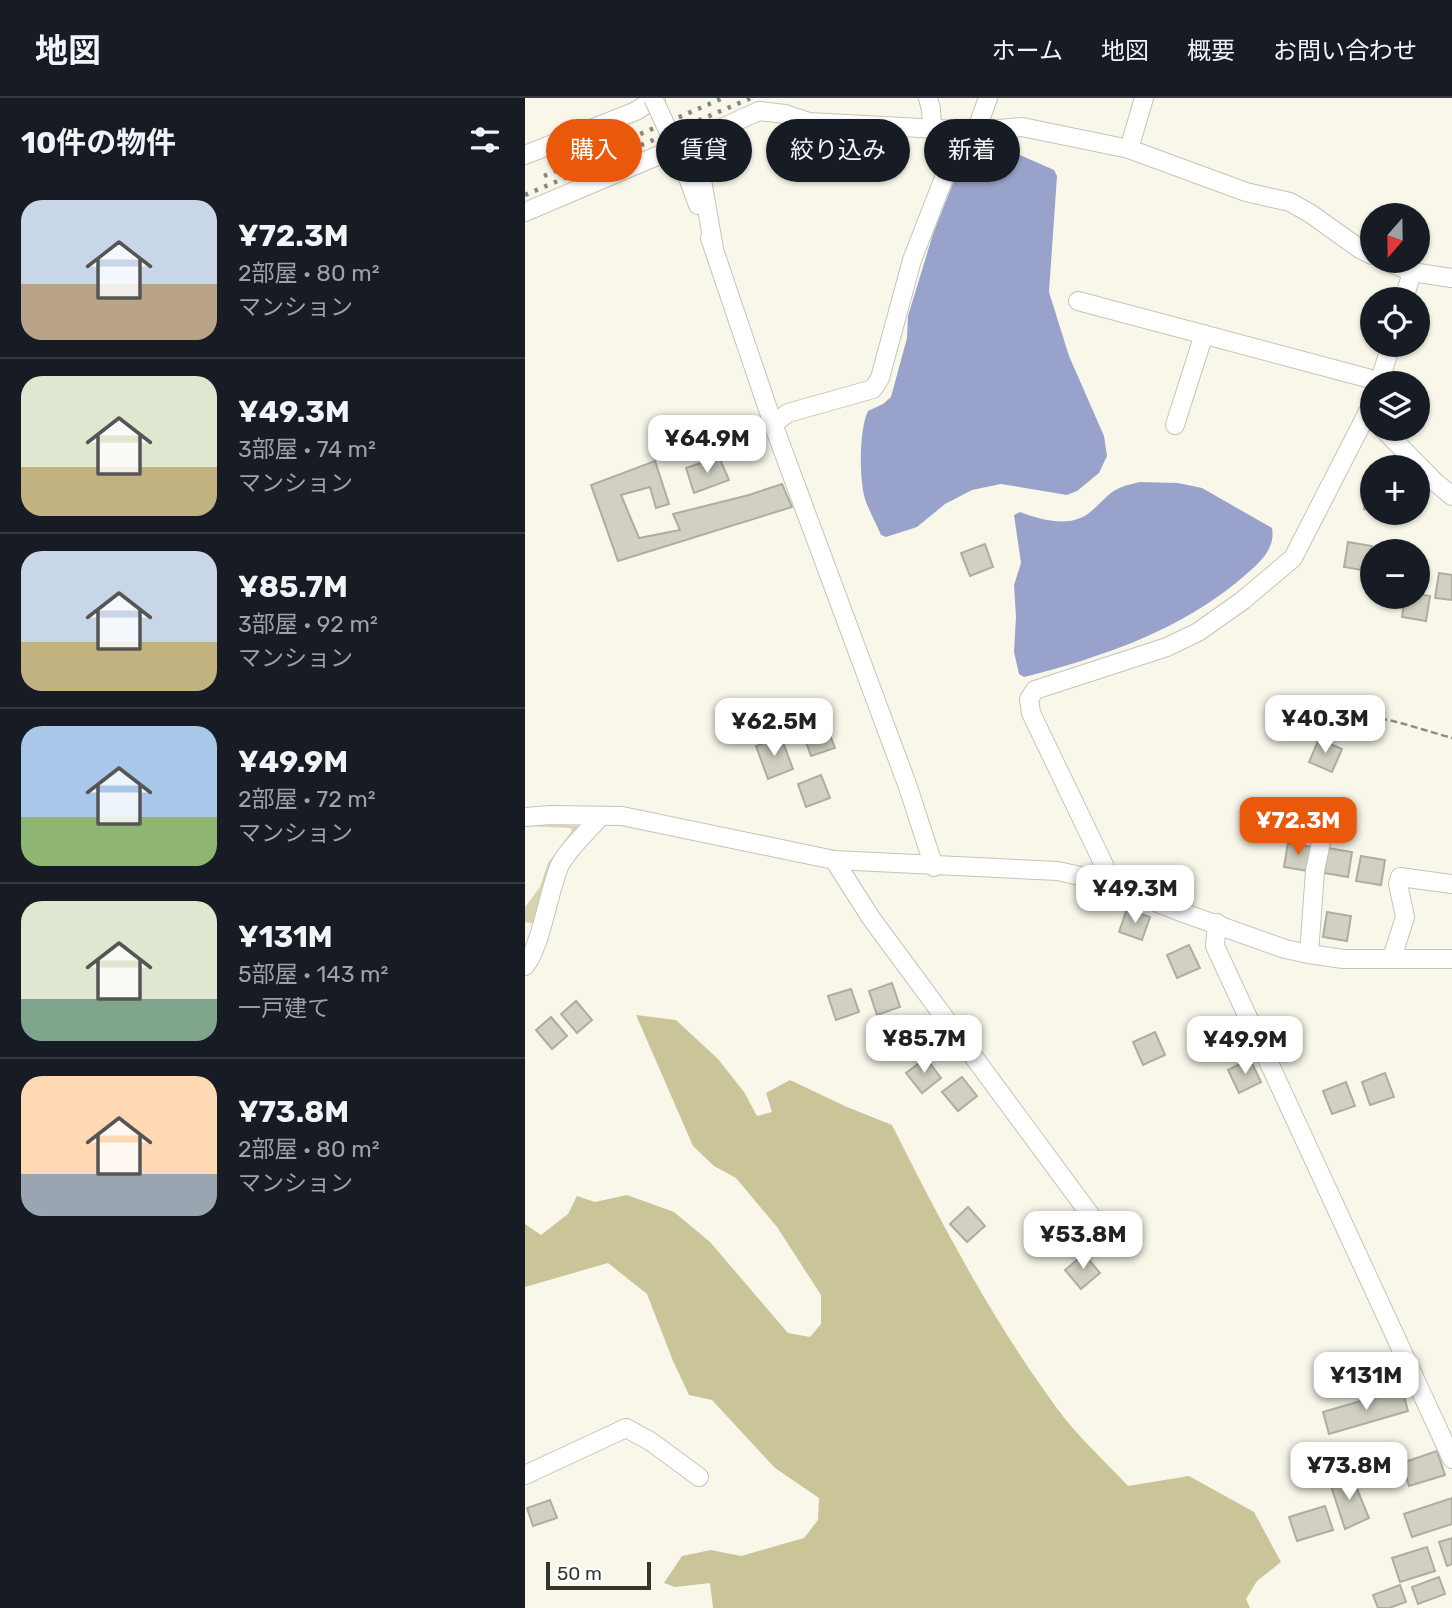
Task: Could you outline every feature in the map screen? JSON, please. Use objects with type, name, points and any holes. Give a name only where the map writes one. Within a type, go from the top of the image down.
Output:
[{"type":"street","points":[[525,155],[655,98],[680,156],[714,249],[773,424],[908,787],[935,867]]},
{"type":"street","points":[[928,98],[932,119]]},
{"type":"street","points":[[980,119],[988,98]]},
{"type":"street","points":[[1129,149],[1144,98]]},
{"type":"street","points":[[741,119],[759,111],[785,114],[809,122],[924,128]]},
{"type":"street","points":[[1020,127],[1129,149],[1246,192],[1290,202],[1360,249]]},
{"type":"street","points":[[525,212],[656,157]]},
{"type":"street","points":[[702,182],[714,249]]},
{"type":"street","points":[[773,424],[788,413],[873,389],[880,378],[912,260],[942,182]]},
{"type":"street","points":[[1419,273],[1452,278]]},
{"type":"street","points":[[1078,301],[1360,376]]},
{"type":"street","points":[[1175,425],[1204,334]]},
{"type":"street","points":[[1102,881],[1104,865],[1031,713],[1029,699],[1035,690],[1167,647],[1198,632],[1277,574],[1293,558],[1360,433]]},
{"type":"street","points":[[1396,441],[1452,496]]},
{"type":"street","points":[[525,966],[561,863],[601,816]]},
{"type":"street","points":[[525,817],[622,816],[834,860],[1058,871],[1102,881],[1285,949],[1343,959],[1452,959]]},
{"type":"street","points":[[1299,825],[1315,828],[1322,836],[1315,871],[1309,954]]},
{"type":"street","points":[[834,860],[886,939],[1106,1237]]},
{"type":"street","points":[[1392,958],[1405,917],[1398,884],[1400,877],[1452,884]]},
{"type":"street","points":[[1217,923],[1216,946],[1452,1459]]},
{"type":"street","points":[[525,1475],[626,1428],[650,1441],[699,1477]]},
{"type":"path","points":[[1328,718],[1346,714],[1367,715],[1452,738]]},
{"type":"shaded area","points":[[525,826],[578,826],[581,829],[536,924],[525,922],[525,907],[540,887],[548,863],[572,831],[571,828]]},
{"type":"shaded area","points":[[636,1015],[676,1020],[718,1059],[744,1092],[757,1116],[772,1112],[766,1093],[790,1080],[892,1125],[988,1305],[1032,1373],[1081,1437],[1128,1486],[1189,1476],[1254,1512],[1281,1562],[1257,1581],[1246,1599],[1250,1608],[713,1608],[710,1583],[675,1587],[664,1583],[682,1556],[711,1550],[741,1556],[804,1538],[818,1520],[819,1498],[775,1468],[712,1400],[689,1395],[647,1294],[608,1263],[525,1287],[525,1224],[541,1235],[568,1214],[577,1196],[595,1202],[627,1195],[674,1212],[710,1242],[788,1333],[810,1337],[821,1324],[821,1295],[777,1227],[736,1178],[714,1166],[693,1146]]},
{"type":"water","points":[[1020,155],[1054,170],[1057,176],[1049,292],[1069,356],[1104,436],[1107,456],[1099,473],[1077,491],[1067,495],[1001,484],[972,490],[945,504],[917,527],[886,537],[881,535],[863,490],[863,430],[868,411],[891,397],[907,338],[908,316],[933,234],[953,182],[1020,182]]},
{"type":"water","points":[[1140,482],[1178,483],[1202,488],[1272,528],[1269,550],[1254,567],[1219,596],[1167,627],[1112,651],[1024,677],[1019,674],[1014,652],[1014,585],[1021,563],[1014,515],[1020,512],[1055,521],[1081,518],[1116,490]]},
{"type":"building","points":[[719,457],[729,480],[694,493],[686,468]]},
{"type":"building","points":[[655,461],[669,504],[656,508],[650,487],[621,495],[639,538],[680,530],[673,514],[782,484],[792,507],[618,561],[591,485]]},
{"type":"building","points":[[1348,542],[1360,544],[1360,570],[1344,567]]},
{"type":"building","points":[[985,544],[993,567],[970,576],[961,553]]},
{"type":"building","points":[[1439,573],[1452,575],[1452,600],[1435,598]]},
{"type":"building","points":[[1403,609],[1428,609],[1426,621],[1402,617]]},
{"type":"building","points":[[826,725],[835,748],[811,756],[803,733]]},
{"type":"building","points":[[781,737],[793,769],[768,779],[756,746]]},
{"type":"building","points":[[1319,739],[1342,749],[1332,772],[1309,762]]},
{"type":"building","points":[[821,775],[830,798],[806,807],[798,784]]},
{"type":"building","points":[[1288,843],[1312,847],[1308,871],[1284,867]]},
{"type":"building","points":[[1328,848],[1352,852],[1348,877],[1324,873]]},
{"type":"building","points":[[1361,856],[1385,860],[1381,885],[1356,881]]},
{"type":"building","points":[[1127,909],[1150,917],[1142,940],[1119,932]]},
{"type":"building","points":[[1327,912],[1351,916],[1347,941],[1323,937]]},
{"type":"building","points":[[1189,945],[1200,968],[1177,978],[1167,955]]},
{"type":"building","points":[[892,983],[900,1007],[877,1015],[869,991]]},
{"type":"building","points":[[851,989],[859,1012],[836,1020],[828,996]]},
{"type":"building","points":[[576,1001],[592,1020],[577,1033],[561,1014]]},
{"type":"building","points":[[551,1017],[567,1036],[552,1049],[536,1030]]},
{"type":"building","points":[[1155,1032],[1165,1055],[1143,1065],[1133,1042]]},
{"type":"building","points":[[926,1058],[941,1078],[922,1093],[906,1073]]},
{"type":"building","points":[[1250,1059],[1261,1082],[1239,1093],[1228,1070]]},
{"type":"building","points":[[1385,1073],[1394,1097],[1370,1105],[1362,1082]]},
{"type":"building","points":[[962,1077],[977,1096],[958,1111],[942,1092]]},
{"type":"building","points":[[1346,1082],[1355,1106],[1332,1114],[1323,1091]]},
{"type":"building","points":[[968,1207],[985,1226],[967,1242],[950,1224]]},
{"type":"building","points":[[1084,1254],[1100,1273],[1081,1289],[1065,1270]]},
{"type":"building","points":[[1402,1389],[1408,1411],[1329,1434],[1323,1412]]},
{"type":"building","points":[[1437,1451],[1445,1475],[1409,1486],[1402,1463]]},
{"type":"building","points":[[1352,1477],[1369,1518],[1345,1529],[1330,1483]]},
{"type":"building","points":[[1452,1498],[1452,1524],[1412,1537],[1404,1514]]},
{"type":"building","points":[[550,1500],[557,1518],[533,1526],[527,1508]]},
{"type":"building","points":[[1325,1506],[1333,1530],[1297,1541],[1289,1517]]},
{"type":"building","points":[[1452,1538],[1452,1564],[1447,1566],[1439,1542]]},
{"type":"building","points":[[1427,1547],[1435,1571],[1400,1582],[1392,1558]]},
{"type":"building","points":[[1439,1577],[1445,1594],[1418,1604],[1412,1587]]},
{"type":"building","points":[[1400,1585],[1406,1602],[1389,1608],[1378,1608],[1373,1595]]},
{"type":"railway","points":[[544,176],[723,98]]},
{"type":"railway","points":[[525,195],[751,98]]}]
